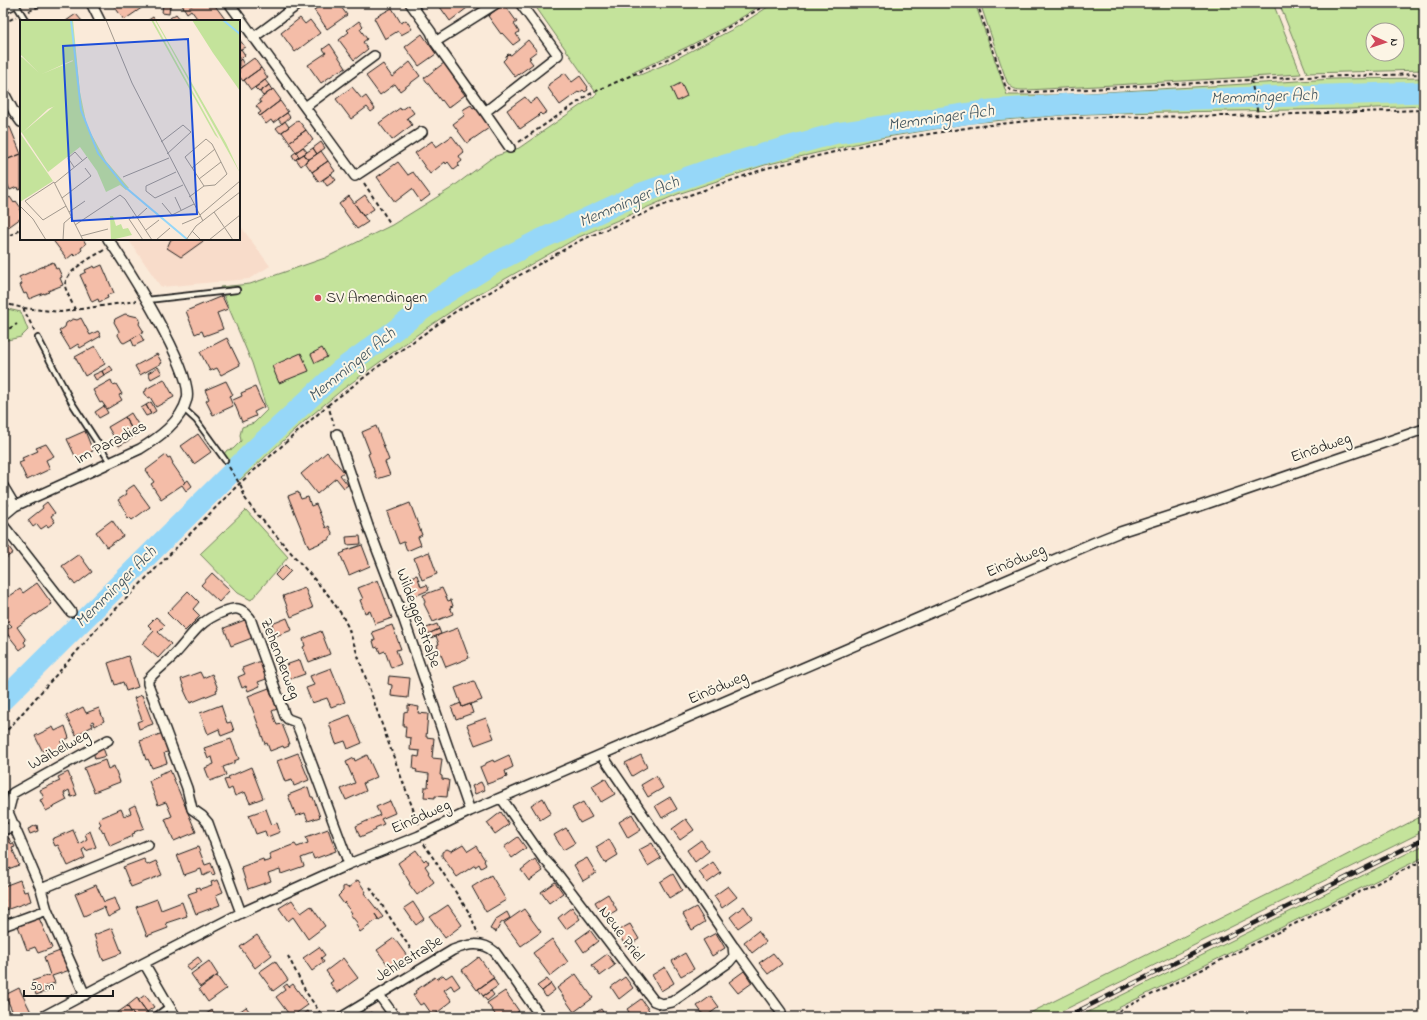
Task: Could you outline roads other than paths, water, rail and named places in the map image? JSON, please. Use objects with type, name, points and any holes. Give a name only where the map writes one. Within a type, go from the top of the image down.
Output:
[{"type":"street","points":[[3,9],[16,3]]},
{"type":"street","points":[[91,3],[100,20]]},
{"type":"street","points":[[229,3],[253,38],[355,176],[422,132]]},
{"type":"street","points":[[253,38],[300,3]]},
{"type":"street","points":[[410,3],[431,32],[435,42],[510,148]]},
{"type":"street","points":[[435,42],[497,3]]},
{"type":"street","points":[[485,112],[558,55],[520,3]]},
{"type":"street","points":[[305,107],[374,56]]},
{"type":"street","points":[[3,91],[20,121]]},
{"type":"street","name":"Im Paradies","points":[[3,516],[15,506],[140,449],[152,442],[174,421],[184,408],[188,398],[184,375],[179,363],[147,300],[110,242]]},
{"type":"street","name":"Einödweg","points":[[42,1017],[241,913],[349,864],[421,835],[602,754],[1120,532],[1200,506],[1424,428]]},
{"type":"street","name":"Wildeggerstraße","points":[[337,434],[368,526],[404,620],[470,812]]},
{"type":"street","points":[[3,486],[15,506]]},
{"type":"street","points":[[3,525],[71,612]]},
{"type":"street","name":"Zehenderweg","points":[[241,913],[208,823],[202,816],[192,809],[187,788],[148,684],[148,680],[152,675],[176,653],[200,625],[228,610],[239,609],[244,611],[250,618],[285,716],[296,722],[349,864]]},
{"type":"street","name":"Waibelweg","points":[[85,995],[47,910],[41,889],[8,812],[13,793],[108,740]]},
{"type":"street","points":[[602,754],[733,946],[782,1012]]},
{"type":"street","name":"Neue Priel","points":[[502,799],[543,858],[556,872],[654,1001],[662,1004],[672,1002],[729,962],[734,956],[733,946]]},
{"type":"street","points":[[3,830],[15,826]]},
{"type":"street","points":[[41,889],[148,845]]},
{"type":"street","points":[[3,926],[47,910]]},
{"type":"street","name":"Jehlestraße","points":[[342,1017],[453,950],[464,945],[473,944],[490,947],[495,952],[542,1017]]},
{"type":"street","points":[[144,963],[176,1017]]},
{"type":"street","points":[[379,995],[395,1017]]},
{"type":"lane","points":[[16,3],[25,20]]},
{"type":"lane","points":[[147,300],[237,290]]},
{"type":"lane","points":[[38,338],[72,403],[110,462]]},
{"type":"lane","points":[[184,408],[196,420],[225,460]]},
{"type":"lane","points":[[154,1017],[169,1006]]},
{"type":"waterway","name":"Memminger Ach","points":[[3,700],[256,448],[340,370],[443,295],[496,262],[537,241],[639,194],[711,169],[837,133],[991,110],[1070,104],[1166,100],[1424,92]]},
{"type":"railway","points":[[1066,1017],[1424,839]]},
{"type":"place","name":"SV Amendingen","points":[[318,298]]}]
